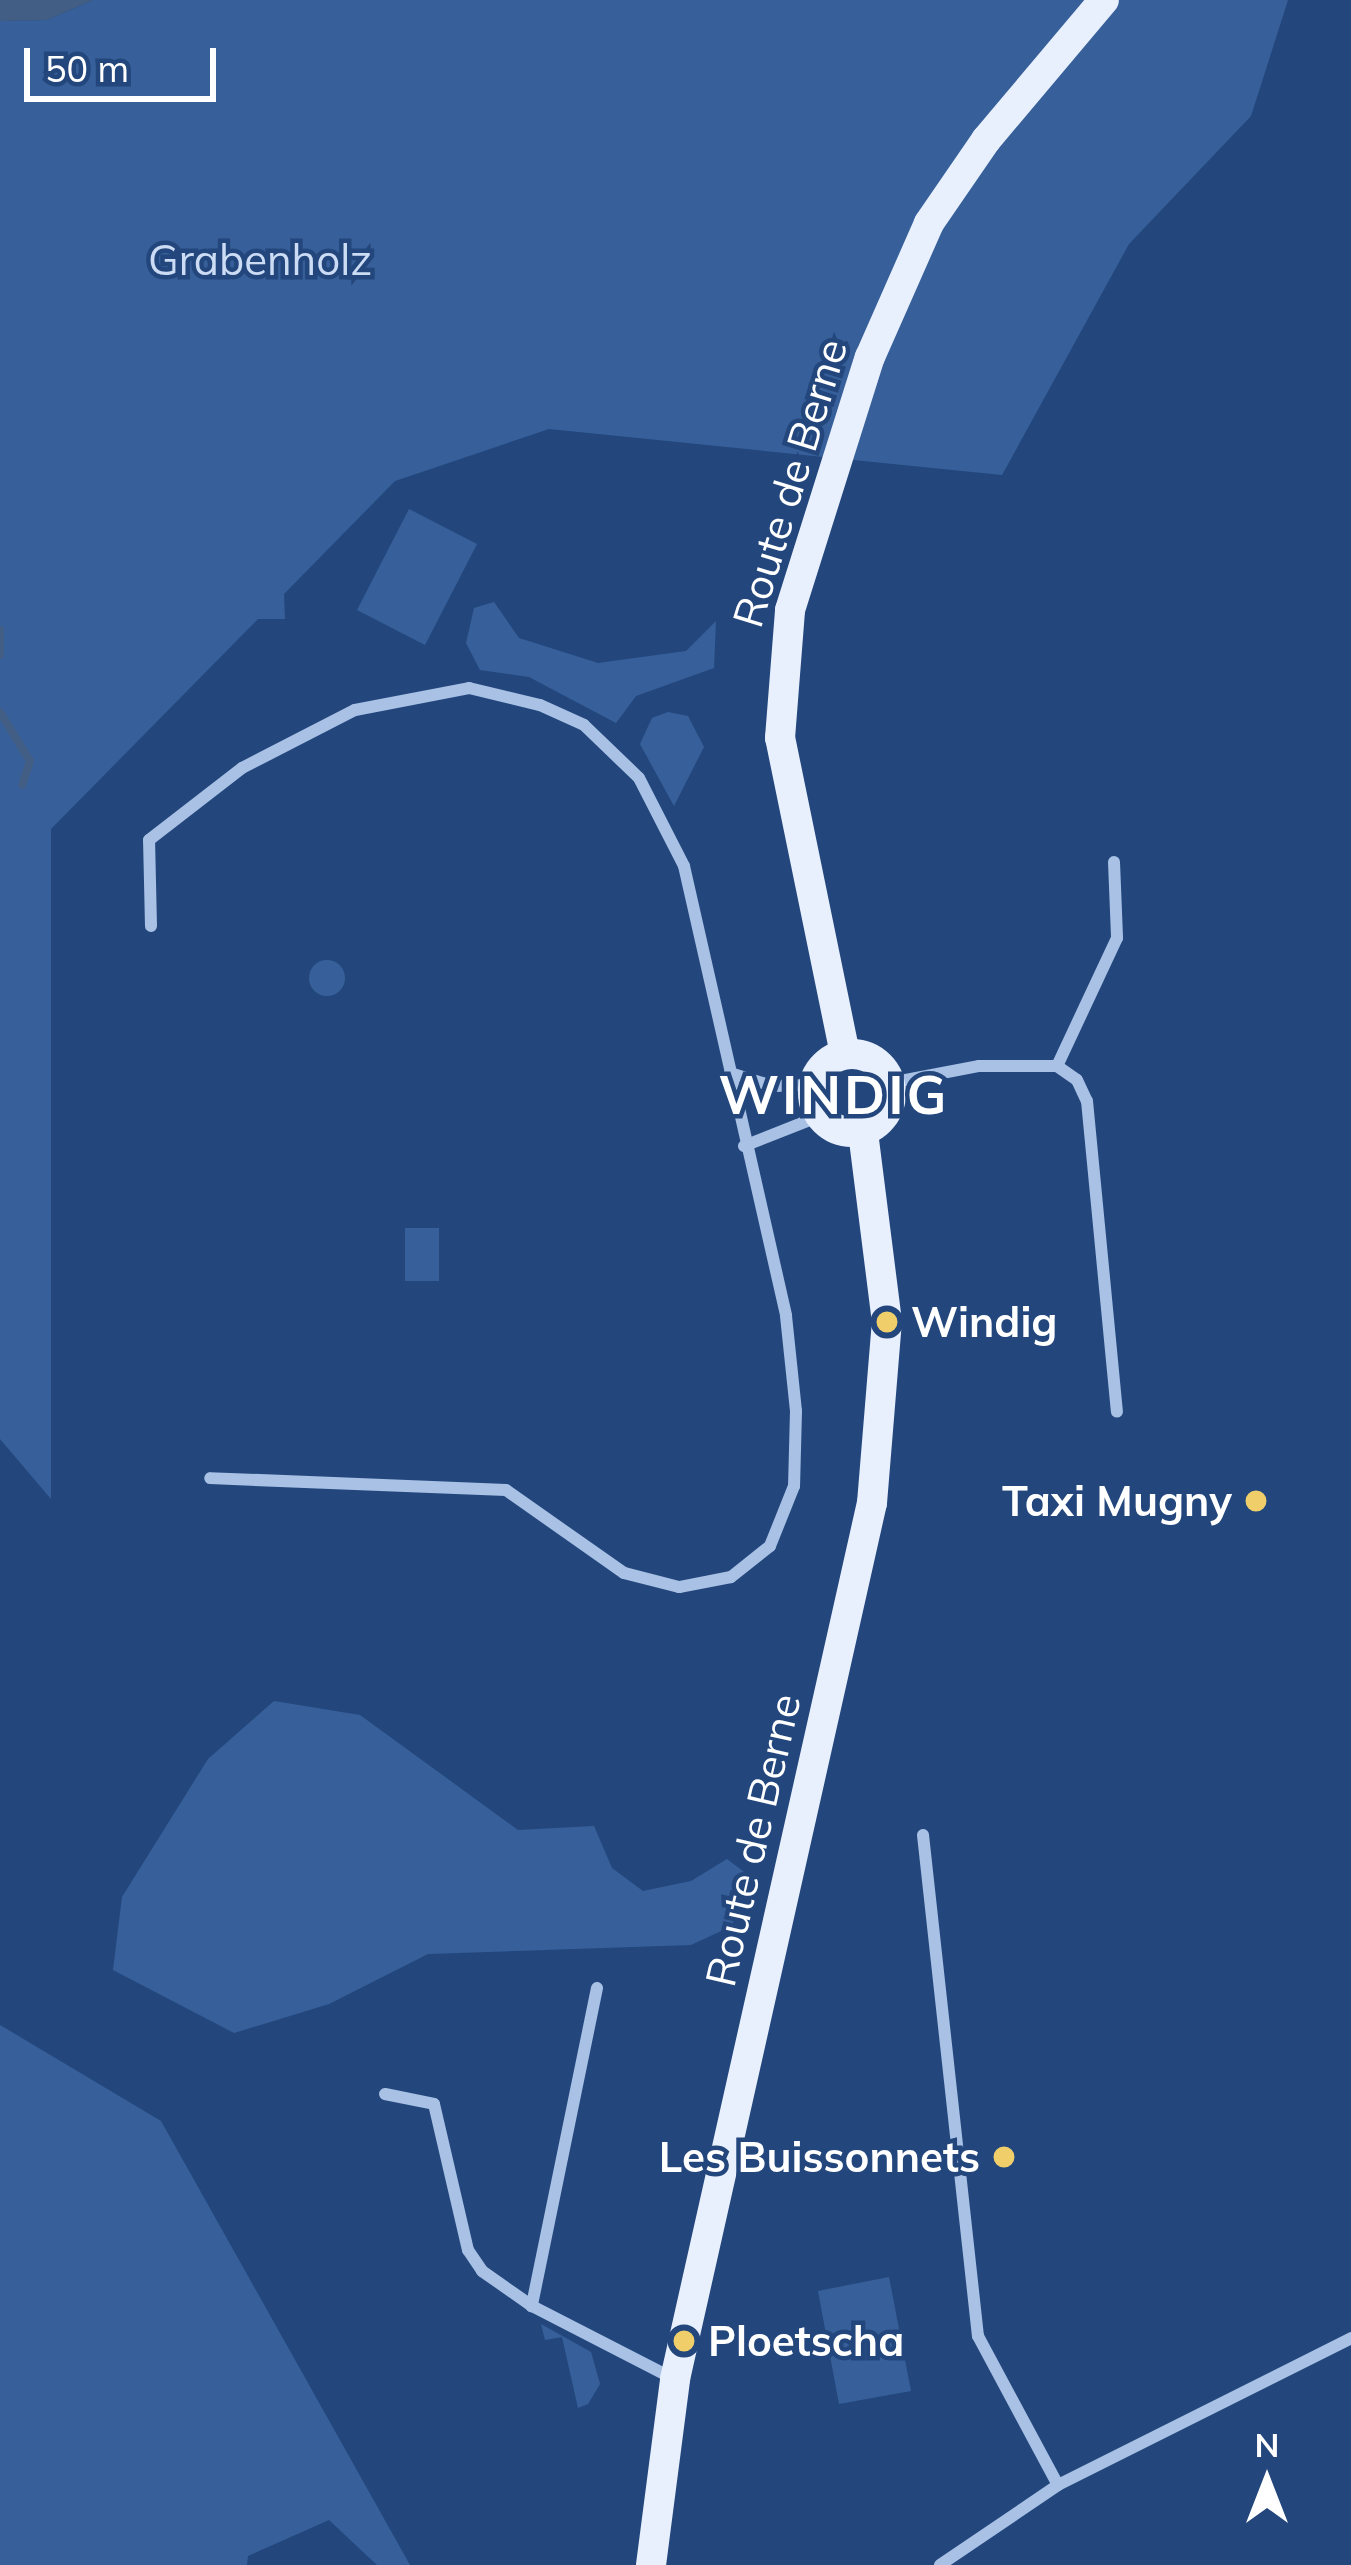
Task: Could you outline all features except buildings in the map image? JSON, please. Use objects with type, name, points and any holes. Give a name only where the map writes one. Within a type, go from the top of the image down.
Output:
[{"type":"main road","name":"Route de Berne","points":[[845,1054],[779,738],[790,610],[870,357],[929,223],[986,140],[1104,0]]},
{"type":"main road","points":[[845,1054],[878,1063],[890,1083],[889,1107],[862,1131],[838,1130],[820,1116],[813,1085],[824,1064],[845,1054]]},
{"type":"main road","name":"Route de Berne","points":[[651,2565],[675,2379],[872,1503],[887,1322],[862,1131]]},
{"type":"street","points":[[152,926],[148,840],[242,768],[374,704],[448,688],[490,691],[584,725],[658,804],[684,866],[786,1316],[796,1411],[794,1486],[770,1546],[730,1577],[680,1587],[623,1574],[506,1490],[210,1478]]},
{"type":"street","points":[[1057,1066],[1117,938],[1114,862]]},
{"type":"street","points":[[890,1083],[979,1066],[1057,1066],[1077,1080],[1087,1101],[1117,1412]]},
{"type":"street","points":[[730,1073],[772,1086],[813,1085]]},
{"type":"street","points":[[744,1146],[820,1116]]},
{"type":"street","points":[[923,1835],[978,2336],[1058,2485]]},
{"type":"street","points":[[532,2306],[597,1988]]},
{"type":"street","points":[[385,2094],[434,2104],[468,2250],[482,2271],[532,2306],[675,2379]]},
{"type":"street","points":[[940,2565],[1058,2485],[1351,2338]]},
{"type":"green space","name":"Grabenholz","points":[[93,0],[1288,0],[1251,116],[1129,244],[1002,475],[549,429],[395,481],[284,594],[285,619],[258,619],[51,829],[51,1499],[0,1439],[0,21],[47,20]]},
{"type":"green space","points":[[409,509],[477,544],[425,645],[357,610]]},
{"type":"green space","points":[[494,602],[519,638],[598,663],[686,651],[716,621],[714,668],[636,696],[616,723],[529,677],[480,670],[466,643],[474,608]]},
{"type":"green space","points":[[668,712],[688,716],[704,747],[674,806],[640,744],[652,718]]},
{"type":"green space","points":[[327,960],[340,965],[345,978],[340,991],[327,996],[314,991],[309,978],[314,965]]},
{"type":"green space","points":[[405,1228],[439,1228],[439,1281],[405,1281]]},
{"type":"green space","points":[[274,1701],[360,1715],[518,1830],[594,1826],[612,1868],[643,1891],[691,1881],[727,1859],[748,1875],[732,1926],[691,1945],[428,1954],[329,2004],[234,2033],[113,1970],[122,1897],[208,1759]]},
{"type":"green space","points":[[0,2025],[161,2121],[410,2565],[377,2565],[329,2520],[248,2556],[247,2565],[0,2565]]},
{"type":"green space","points":[[889,2277],[911,2391],[839,2404],[818,2291]]},
{"type":"green space","points":[[541,2324],[591,2352],[600,2384],[588,2404],[578,2408],[562,2337],[545,2340]]},
{"type":"shaded area","points":[[0,0],[93,0],[47,20],[0,21]]},
{"type":"waterway","points":[[0,630],[0,655]]},
{"type":"waterway","points":[[0,712],[30,761],[22,785]]},
{"type":"place","name":"Windig","points":[[887,1322]]},
{"type":"place","name":"Taxi Mugny","points":[[1256,1501]]},
{"type":"place","name":"Les Buissonnets","points":[[1004,2157]]},
{"type":"place","name":"Ploetscha","points":[[684,2341]]},
{"type":"district","name":"WINDIG","points":[[834,1094]]}]
